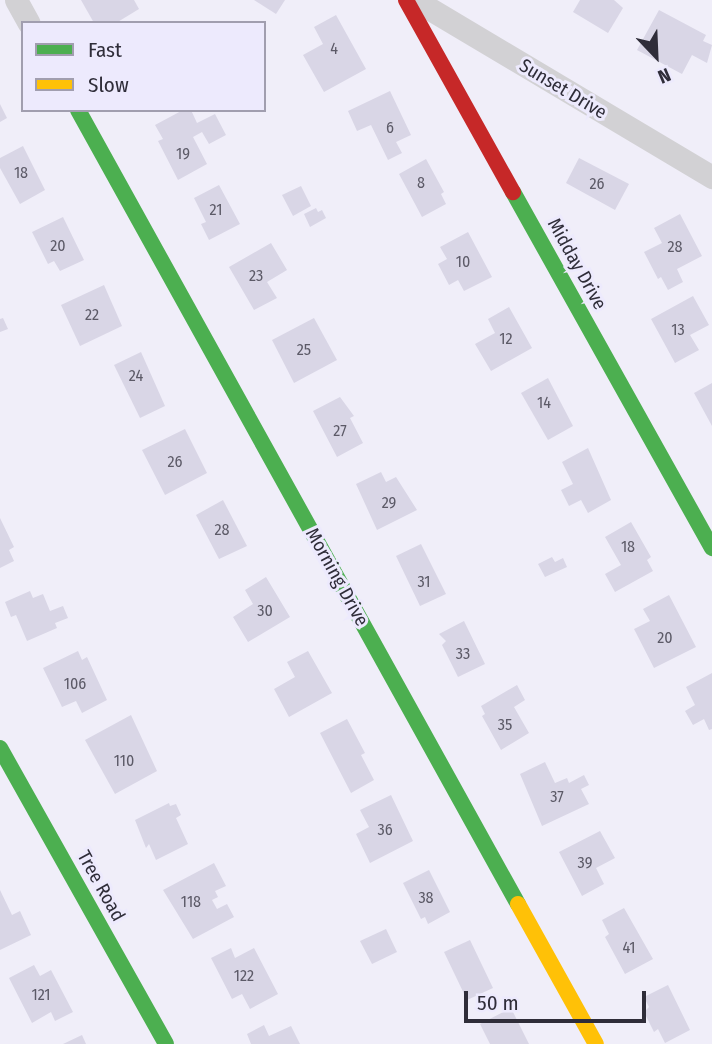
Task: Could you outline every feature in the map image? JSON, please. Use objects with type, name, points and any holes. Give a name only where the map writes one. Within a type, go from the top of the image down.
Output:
[{"type":"street","points":[[16,0],[28,21]]},
{"type":"street","name":"Midday Drive","points":[[406,0],[712,548]]},
{"type":"street","name":"Sunset Drive","points":[[415,0],[712,177]]},
{"type":"street","name":"Morning Drive","points":[[79,112],[596,1044]]},
{"type":"street","name":"Tree Road","points":[[0,748],[166,1044]]},
{"type":"building","points":[[81,0],[134,0],[139,9],[119,21],[93,21]]},
{"type":"building","points":[[254,0],[285,0],[276,14]]},
{"type":"building","points":[[580,0],[614,0],[623,8],[608,33],[573,12]]},
{"type":"building","points":[[659,10],[706,35],[703,41],[712,45],[707,63],[692,55],[682,74],[637,50]]},
{"type":"building","points":[[336,15],[366,69],[324,92],[303,55],[323,44],[314,27]]},
{"type":"building","points":[[390,91],[411,135],[396,142],[402,153],[388,160],[371,125],[357,131],[348,111]]},
{"type":"building","points":[[0,104],[7,118],[0,122]]},
{"type":"building","points":[[179,112],[192,112],[197,123],[215,114],[226,135],[209,144],[202,132],[193,137],[207,164],[178,180],[158,141],[163,139],[155,125]]},
{"type":"building","points":[[23,146],[45,190],[20,204],[0,168],[0,158]]},
{"type":"building","points":[[579,158],[629,184],[615,210],[566,183]]},
{"type":"building","points":[[426,159],[444,192],[441,194],[446,204],[422,217],[399,174]]},
{"type":"building","points":[[219,185],[240,224],[209,240],[201,224],[206,222],[194,198]]},
{"type":"building","points":[[301,186],[311,206],[293,216],[282,195]]},
{"type":"building","points":[[316,208],[318,212],[322,210],[326,218],[310,227],[304,214]]},
{"type":"building","points":[[680,214],[702,256],[677,269],[683,282],[668,290],[661,277],[658,279],[644,252],[662,243],[654,228]]},
{"type":"building","points":[[63,217],[84,260],[60,271],[54,261],[48,264],[32,232]]},
{"type":"building","points":[[468,232],[492,277],[464,291],[458,280],[449,285],[438,264],[447,259],[440,247]]},
{"type":"building","points":[[271,243],[287,270],[267,282],[277,298],[254,310],[229,267]]},
{"type":"building","points":[[104,285],[122,326],[80,346],[61,305]]},
{"type":"building","points":[[693,296],[709,325],[690,335],[699,350],[675,363],[651,319]]},
{"type":"building","points":[[509,307],[532,348],[491,371],[475,344],[495,333],[488,319]]},
{"type":"building","points":[[3,318],[8,329],[0,332],[0,319]]},
{"type":"building","points":[[314,318],[337,360],[294,383],[272,340]]},
{"type":"building","points":[[141,352],[165,406],[140,418],[114,365]]},
{"type":"building","points":[[548,378],[573,426],[548,440],[521,393]]},
{"type":"building","points":[[712,383],[712,426],[694,393]]},
{"type":"building","points":[[340,397],[354,416],[350,418],[363,443],[337,457],[313,411]]},
{"type":"building","points":[[185,429],[207,473],[165,495],[142,450]]},
{"type":"building","points":[[588,448],[611,500],[588,513],[581,500],[569,506],[561,490],[573,484],[562,462]]},
{"type":"building","points":[[381,472],[386,482],[396,477],[417,510],[377,530],[356,484]]},
{"type":"building","points":[[223,500],[247,546],[219,559],[196,515]]},
{"type":"building","points":[[0,518],[14,547],[9,550],[14,561],[0,568]]},
{"type":"building","points":[[631,522],[651,557],[647,560],[653,571],[615,592],[605,574],[621,565],[605,537]]},
{"type":"building","points":[[421,544],[446,594],[420,606],[396,556]]},
{"type":"building","points":[[552,557],[555,562],[563,558],[567,567],[545,577],[538,564]]},
{"type":"building","points":[[266,577],[290,617],[248,642],[233,617],[253,604],[245,590]]},
{"type":"building","points":[[30,591],[33,598],[43,594],[50,611],[63,606],[68,618],[55,623],[57,628],[27,641],[16,615],[11,617],[5,602]]},
{"type":"building","points":[[669,595],[696,647],[654,668],[634,629],[650,621],[643,609]]},
{"type":"building","points":[[464,621],[485,664],[458,677],[442,645],[446,641],[439,634]]},
{"type":"building","points":[[78,651],[82,660],[87,657],[107,700],[82,713],[76,701],[62,707],[43,668]]},
{"type":"building","points":[[308,651],[332,693],[289,717],[274,689],[295,677],[287,662]]},
{"type":"building","points":[[712,673],[712,729],[709,730],[704,719],[693,725],[685,711],[695,705],[686,687]]},
{"type":"building","points":[[517,685],[525,700],[514,707],[529,733],[501,750],[482,716],[485,714],[481,706]]},
{"type":"building","points":[[131,715],[157,771],[115,794],[85,740]]},
{"type":"building","points":[[347,719],[365,753],[361,755],[374,780],[351,793],[320,733]]},
{"type":"building","points":[[545,762],[555,783],[567,778],[569,783],[584,775],[589,785],[581,789],[589,804],[542,826],[520,774]]},
{"type":"building","points":[[391,795],[413,841],[370,863],[356,834],[369,827],[360,810]]},
{"type":"building","points":[[169,803],[170,806],[176,804],[181,815],[176,818],[188,844],[156,860],[149,844],[146,848],[135,820]]},
{"type":"building","points":[[600,831],[615,858],[596,868],[604,884],[582,896],[559,852]]},
{"type":"building","points":[[214,863],[226,886],[215,891],[218,897],[212,900],[217,909],[227,904],[234,917],[193,939],[163,890]]},
{"type":"building","points":[[429,870],[450,912],[428,924],[425,917],[421,919],[403,883]]},
{"type":"building","points":[[0,890],[12,915],[20,911],[31,935],[0,950]]},
{"type":"building","points":[[624,908],[653,959],[625,974],[605,937],[609,934],[602,920]]},
{"type":"building","points":[[386,929],[397,952],[372,964],[360,941]]},
{"type":"building","points":[[470,940],[493,988],[467,1000],[444,952]]},
{"type":"building","points":[[231,948],[235,958],[254,948],[278,994],[250,1009],[242,994],[232,999],[211,958]]},
{"type":"building","points":[[34,965],[40,976],[51,970],[73,1012],[55,1021],[51,1012],[32,1023],[9,978]]},
{"type":"building","points":[[668,985],[690,1030],[665,1043],[658,1029],[654,1032],[644,1012],[649,1007],[644,997]]},
{"type":"building","points":[[511,1008],[529,1044],[490,1044],[480,1024]]},
{"type":"building","points":[[264,1025],[269,1036],[291,1026],[300,1044],[251,1044],[247,1034]]},
{"type":"building","points":[[82,1035],[86,1044],[63,1044]]},
{"type":"traffic: fast","points":[[79,112],[518,904]]},
{"type":"traffic: fast","points":[[513,192],[712,548]]},
{"type":"traffic: fast","points":[[0,748],[166,1044]]},
{"type":"traffic: slow","points":[[518,904],[596,1044]]},
{"type":"traffic: jam","points":[[406,0],[513,192]]}]
